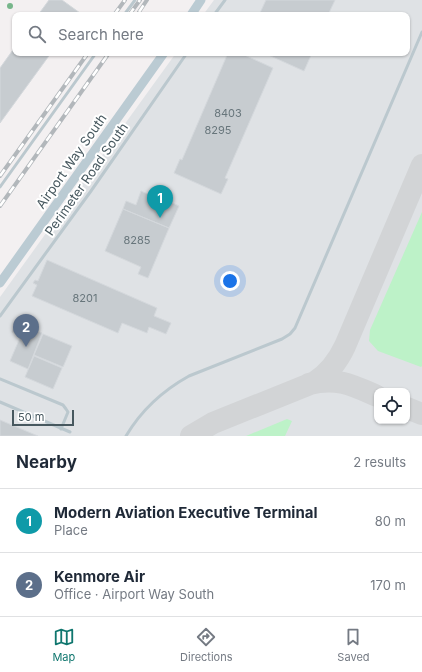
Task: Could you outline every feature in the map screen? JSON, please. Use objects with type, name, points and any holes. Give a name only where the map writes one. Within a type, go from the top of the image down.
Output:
[{"type":"main road","points":[[193,12],[201,0]]},
{"type":"main road","name":"Airport Way South","points":[[0,283],[162,56]]},
{"type":"lane","points":[[126,12],[135,0]]},
{"type":"lane","points":[[216,12],[225,0]]},
{"type":"lane","points":[[126,436],[132,425],[152,402],[176,384],[189,376],[282,339],[290,334],[295,328],[422,32]]},
{"type":"lane","points":[[0,187],[94,56]]},
{"type":"lane","name":"Perimeter Road South","points":[[0,316],[91,191],[185,56]]},
{"type":"lane","points":[[0,379],[66,408],[68,412],[61,429]]},
{"type":"lane","points":[[0,402],[70,432]]},
{"type":"shaded area","points":[[214,0],[422,0],[422,436],[0,436],[0,297],[174,56],[410,56],[410,12],[205,12]]},
{"type":"green space","points":[[422,212],[421,367],[378,351],[369,341],[370,330]]},
{"type":"green space","points":[[287,419],[292,421],[285,436],[246,436]]},
{"type":"building","points":[[49,0],[62,0],[79,12],[40,12]]},
{"type":"building","points":[[266,0],[335,0],[329,12],[260,12]]},
{"type":"building","points":[[12,51],[12,56],[49,56],[0,123],[0,68]]},
{"type":"building","points":[[227,56],[247,56],[273,68],[225,178],[228,179],[221,194],[174,173],[180,159],[182,160]]},
{"type":"building","points":[[271,56],[311,56],[304,71]]},
{"type":"building","points":[[141,191],[159,199],[160,197],[179,206],[169,228],[123,209],[126,201],[136,205]]},
{"type":"building","points":[[123,209],[169,228],[148,278],[138,274],[141,267],[105,251]]},
{"type":"building","points":[[47,260],[157,308],[154,316],[171,323],[166,334],[149,327],[147,333],[122,323],[118,333],[32,296],[37,285],[33,283],[35,280],[38,281]]},
{"type":"building","points":[[25,326],[42,333],[28,369],[10,361]]},
{"type":"building","points":[[14,327],[21,331],[19,335],[12,332]]},
{"type":"building","points":[[43,334],[72,346],[63,367],[34,355]]},
{"type":"building","points":[[34,356],[62,368],[53,389],[25,377]]},
{"type":"building","points":[[0,420],[38,436],[0,436]]},
{"type":"taxiway","points":[[191,436],[213,423],[315,382],[325,375],[333,366],[345,346],[422,165]]},
{"type":"taxiway","points":[[309,384],[328,381],[344,383],[374,395]]},
{"type":"taxiway","points":[[410,409],[422,414]]},
{"type":"railway","points":[[116,12],[125,0]]},
{"type":"railway","points":[[131,12],[140,0]]},
{"type":"railway","points":[[139,12],[147,0]]},
{"type":"railway","points":[[0,176],[86,56]]},
{"type":"railway","points":[[0,206],[107,56]]},
{"type":"place","name":"Modern Aviation Executive Terminal","points":[[160,218]]},
{"type":"place","name":"Kenmore Air","points":[[26,347]]}]
